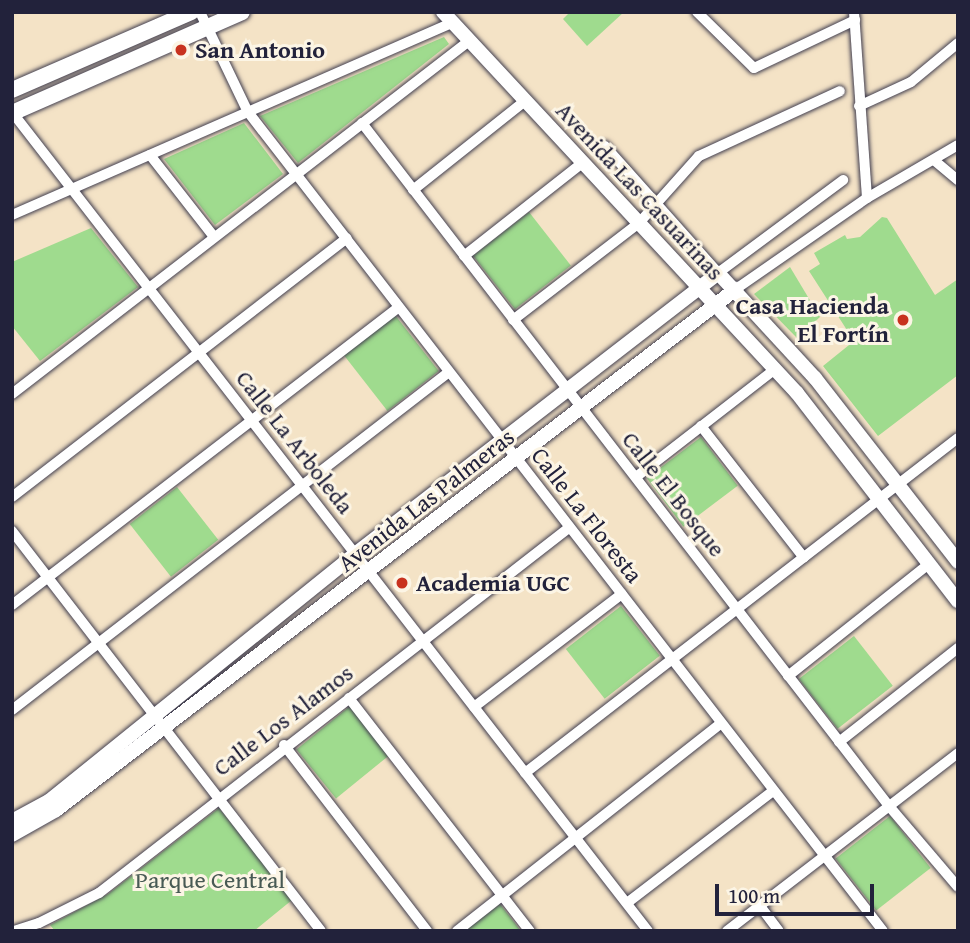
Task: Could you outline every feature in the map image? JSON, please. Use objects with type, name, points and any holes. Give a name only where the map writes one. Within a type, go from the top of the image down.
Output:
[{"type":"main road","points":[[12,90],[191,12]]},
{"type":"main road","points":[[12,112],[242,12]]},
{"type":"street","name":"Calle La Floresta","points":[[200,12],[210,27],[248,112],[883,931]]},
{"type":"street","points":[[697,12],[754,68],[855,16],[867,198]]},
{"type":"street","points":[[12,215],[248,112],[448,18]]},
{"type":"street","name":"Avenida Las Casuarinas","points":[[448,18],[775,369],[958,601]]},
{"type":"street","points":[[12,394],[469,41]]},
{"type":"street","points":[[859,106],[911,82],[958,43]]},
{"type":"street","points":[[513,320],[639,223],[699,156],[716,145],[840,90]]},
{"type":"street","points":[[413,190],[525,102]]},
{"type":"street","name":"Calle La Arboleda","points":[[12,112],[648,931]]},
{"type":"street","name":"Calle El Bosque","points":[[362,123],[839,742],[958,887]]},
{"type":"street","name":"Avenida Las Palmeras","points":[[12,821],[49,801],[370,572],[736,289],[867,198],[958,145]]},
{"type":"street","name":"Avenida Las Casuarinas","points":[[605,146],[815,378],[897,484],[953,546],[958,562]]},
{"type":"street","points":[[150,155],[214,237]]},
{"type":"street","points":[[934,161],[958,180]]},
{"type":"street","points":[[464,256],[582,163]]},
{"type":"street","name":"Avenida Las Palmeras","points":[[12,835],[56,810],[355,554],[842,180]]},
{"type":"street","points":[[12,497],[346,238]]},
{"type":"street","points":[[12,605],[399,307]]},
{"type":"street","points":[[636,477],[775,369]]},
{"type":"street","points":[[12,710],[301,484],[450,372]]},
{"type":"street","points":[[701,426],[804,558]]},
{"type":"street","points":[[525,772],[958,438]]},
{"type":"street","name":"Calle Los Alamos","points":[[14,931],[42,927],[99,893],[218,797],[570,527]]},
{"type":"street","points":[[12,531],[321,931]]},
{"type":"street","points":[[788,676],[929,564]]},
{"type":"street","points":[[474,707],[622,594]]},
{"type":"street","points":[[839,742],[958,648]]},
{"type":"street","points":[[349,698],[530,931]]},
{"type":"street","points":[[457,931],[721,723]]},
{"type":"street","points":[[284,746],[427,931]]},
{"type":"street","points":[[727,931],[957,755]]},
{"type":"street","points":[[627,903],[774,791]]},
{"type":"street","points":[[760,906],[779,931]]},
{"type":"green space","points":[[570,12],[624,12],[587,46],[563,19]]},
{"type":"green space","points":[[444,37],[449,44],[298,163],[260,116]]},
{"type":"green space","points":[[244,123],[283,174],[215,225],[164,159]]},
{"type":"green space","points":[[529,212],[571,266],[515,309],[473,256]]},
{"type":"green space","points":[[882,217],[887,218],[935,295],[958,279],[958,375],[878,436],[823,366],[854,341],[809,271],[820,264],[814,253],[845,235],[847,239],[860,237]]},
{"type":"green space","points":[[91,228],[138,287],[40,361],[12,326],[12,262]]},
{"type":"green space","points":[[790,267],[820,317],[797,338],[754,294]]},
{"type":"green space","points":[[395,315],[439,371],[387,411],[344,355]]},
{"type":"green space","points":[[701,437],[738,486],[683,527],[647,478]]},
{"type":"green space","points":[[177,487],[218,540],[171,577],[130,524]]},
{"type":"green space","points":[[621,606],[660,656],[605,699],[566,649]]},
{"type":"green space","points":[[854,636],[893,686],[838,729],[799,679]]},
{"type":"green space","points":[[350,706],[390,755],[336,798],[296,749]]},
{"type":"green space","name":"Parque Central","points":[[219,808],[292,900],[254,931],[55,931],[50,925],[108,894]]},
{"type":"green space","points":[[890,816],[931,868],[876,910],[836,858]]},
{"type":"green space","points":[[500,904],[521,931],[465,931]]},
{"type":"place","name":"San Antonio","points":[[181,50]]},
{"type":"place","name":"Casa Hacienda El Fortín","points":[[903,320]]},
{"type":"place","name":"Academia UGC","points":[[402,583]]}]
